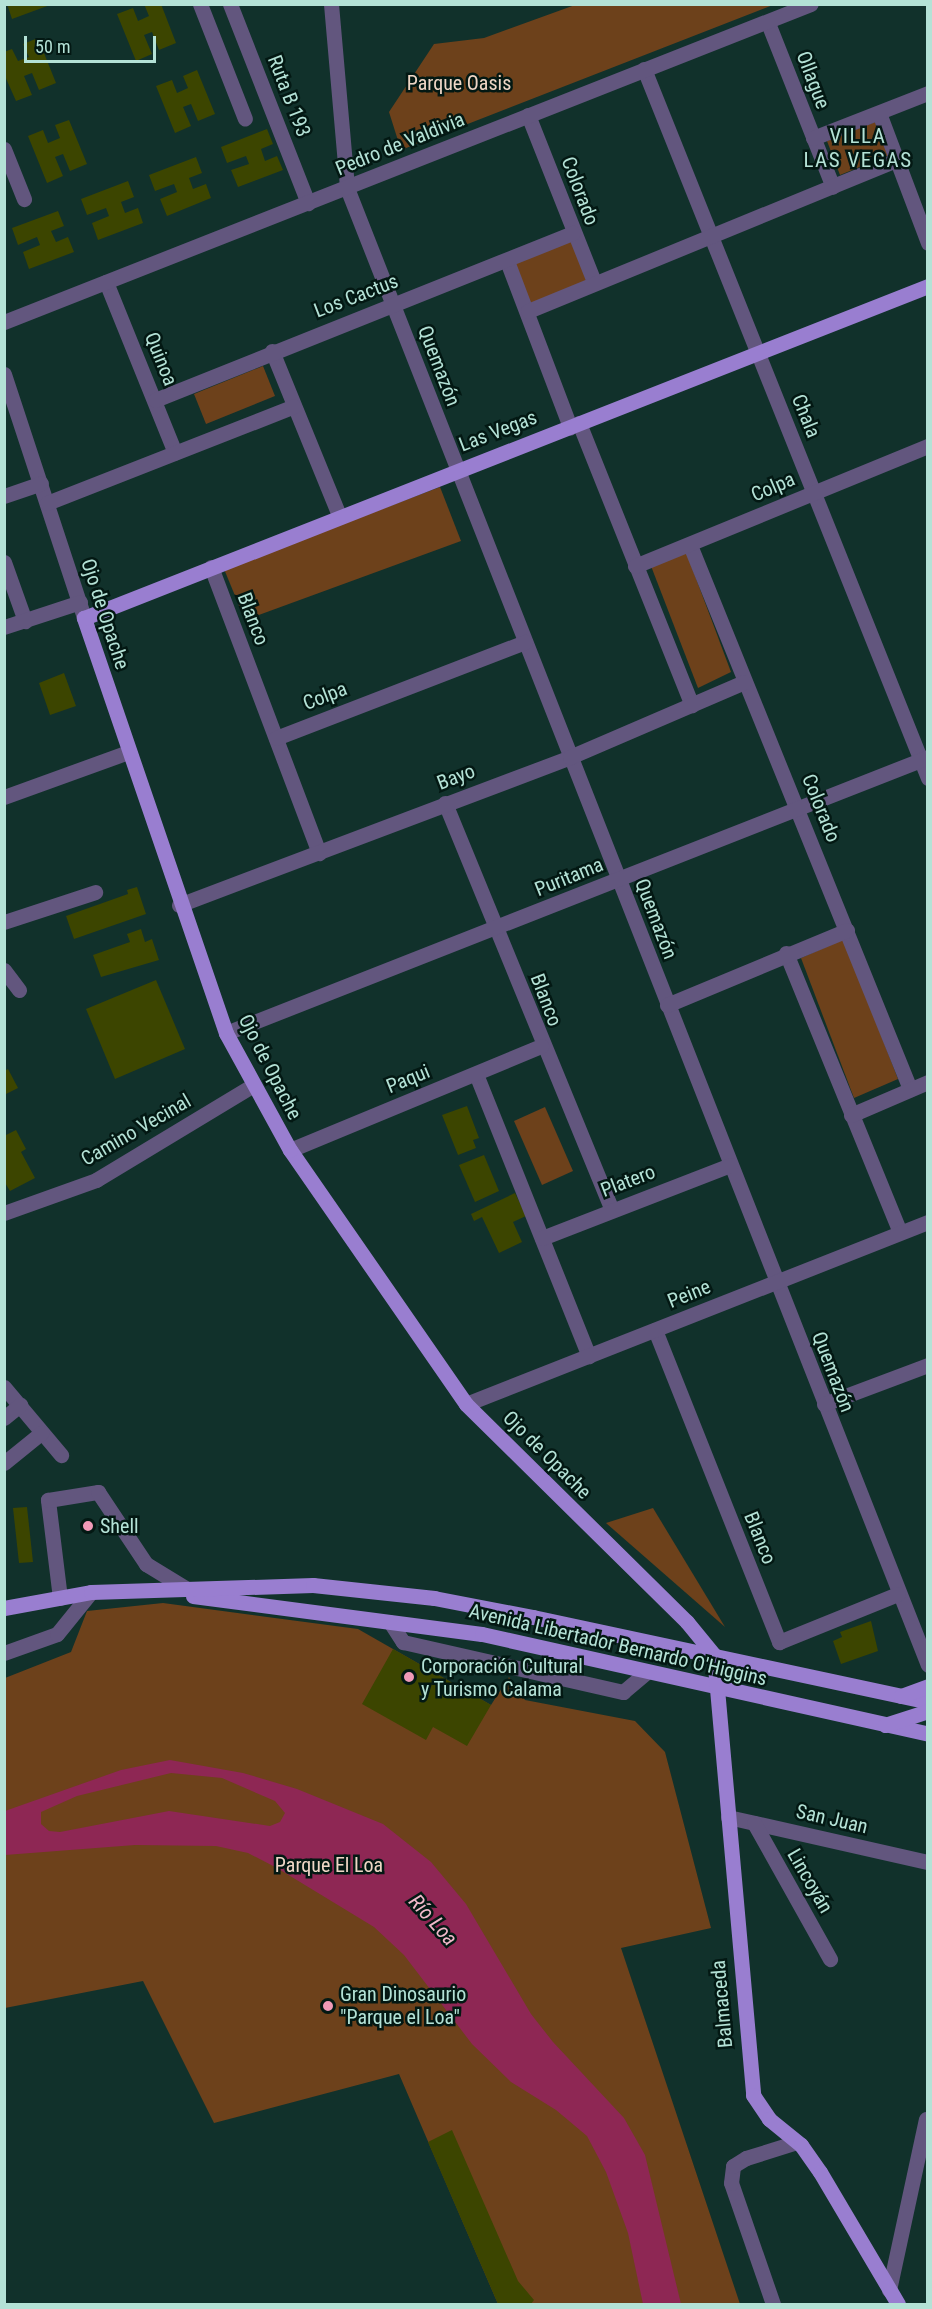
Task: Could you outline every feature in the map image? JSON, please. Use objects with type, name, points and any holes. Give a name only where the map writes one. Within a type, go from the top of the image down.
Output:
[{"type":"main road","name":"Las Vegas","points":[[84,618],[339,515],[758,354],[927,286]]},
{"type":"main road","name":"Ojo de Opache","points":[[84,618],[180,905],[226,1033],[252,1086],[290,1150],[466,1404],[687,1622],[714,1655]]},
{"type":"main road","name":"Avenida Libertador Bernardo O'Higgins","points":[[4,1608],[91,1592],[313,1584],[434,1598],[714,1655],[927,1702]]},
{"type":"main road","name":"Avenida Libertador Bernardo O'Higgins","points":[[154,1590],[482,1634],[715,1689],[927,1734]]},
{"type":"main road","name":"Balmaceda","points":[[714,1655],[715,1689],[720,1706],[753,2095],[769,2119],[797,2142],[820,2172],[898,2304]]},
{"type":"main road","points":[[901,1696],[927,1686]]},
{"type":"main road","points":[[885,1725],[927,1711]]},
{"type":"street","points":[[200,4],[245,118]]},
{"type":"street","name":"Ruta B 193","points":[[230,4],[308,203]]},
{"type":"street","name":"Quemazón","points":[[331,4],[347,188],[927,1665]]},
{"type":"street","name":"Pedro de Valdivia","points":[[4,322],[811,4]]},
{"type":"street","name":"Ollague","points":[[768,22],[833,187]]},
{"type":"street","points":[[219,53],[245,42]]},
{"type":"street","name":"Chala","points":[[645,69],[813,492],[924,759],[927,778]]},
{"type":"street","points":[[813,138],[927,93]]},
{"type":"street","points":[[879,113],[927,243]]},
{"type":"street","name":"Colorado","points":[[528,115],[594,282]]},
{"type":"street","points":[[4,149],[24,199]]},
{"type":"street","points":[[528,311],[594,282],[897,160]]},
{"type":"street","name":"Los Cactus","points":[[155,399],[573,233]]},
{"type":"street","points":[[507,261],[692,705]]},
{"type":"street","name":"Quinoa","points":[[106,282],[175,453]]},
{"type":"street","points":[[272,351],[339,515]]},
{"type":"street","name":"Ojo de Opache","points":[[4,374],[84,618]]},
{"type":"street","points":[[47,503],[294,406]]},
{"type":"street","name":"Colpa","points":[[635,566],[927,446]]},
{"type":"street","points":[[4,496],[41,483]]},
{"type":"street","name":"Colorado","points":[[690,545],[744,682],[799,808],[910,1089]]},
{"type":"street","points":[[4,562],[9,587],[25,621]]},
{"type":"street","name":"Blanco","points":[[211,567],[319,853]]},
{"type":"street","points":[[4,627],[80,602]]},
{"type":"street","name":"Colpa","points":[[276,738],[525,642]]},
{"type":"street","name":"Bayo","points":[[180,905],[570,757],[744,682]]},
{"type":"street","points":[[4,797],[128,752]]},
{"type":"street","name":"Puritama","points":[[226,1033],[924,759]]},
{"type":"street","name":"Blanco","points":[[445,803],[542,1046],[612,1210]]},
{"type":"street","points":[[4,922],[95,892]]},
{"type":"street","points":[[667,1005],[786,953],[847,930]]},
{"type":"street","points":[[786,953],[900,1232]]},
{"type":"street","points":[[4,970],[19,990]]},
{"type":"street","name":"Paqui","points":[[290,1150],[542,1046]]},
{"type":"street","points":[[476,1074],[589,1356]]},
{"type":"street","points":[[851,1115],[927,1082]]},
{"type":"street","name":"Camino Vecinal","points":[[4,1213],[96,1180],[252,1086]]},
{"type":"street","name":"Platero","points":[[542,1238],[730,1165]]},
{"type":"street","name":"Peine","points":[[466,1404],[927,1222]]},
{"type":"street","name":"Blanco","points":[[655,1330],[779,1642],[898,1594]]},
{"type":"street","points":[[824,1404],[927,1365]]},
{"type":"street","points":[[4,1388],[61,1455]]},
{"type":"street","points":[[4,1418],[20,1405]]},
{"type":"street","points":[[4,1463],[41,1433]]},
{"type":"street","points":[[60,1598],[48,1500],[98,1492],[146,1564],[187,1589]]},
{"type":"street","points":[[4,1653],[57,1634],[91,1592]]},
{"type":"street","points":[[390,1622],[403,1642],[624,1692],[647,1672]]},
{"type":"street","points":[[476,1657],[482,1634]]},
{"type":"street","name":"San Juan","points":[[728,1817],[927,1862]]},
{"type":"street","name":"Lincoyán","points":[[754,1823],[830,1959]]},
{"type":"street","points":[[890,2290],[926,2119]]},
{"type":"street","points":[[772,2304],[730,2183],[734,2166],[746,2158],[797,2142]]},
{"type":"green space","name":"Parque Oasis","points":[[575,5],[773,5],[401,150],[389,112],[434,44],[484,38]]},
{"type":"green space","points":[[875,122],[889,155],[840,175],[827,141]]},
{"type":"green space","points":[[573,233],[594,282],[528,311],[507,261]]},
{"type":"green space","points":[[263,366],[275,396],[206,424],[194,394]]},
{"type":"green space","points":[[440,487],[461,541],[245,620],[224,569]]},
{"type":"green space","points":[[685,549],[731,672],[698,688],[651,566]]},
{"type":"green space","points":[[844,939],[898,1079],[854,1098],[801,958]]},
{"type":"green space","points":[[545,1107],[573,1171],[542,1185],[514,1121]]},
{"type":"green space","points":[[653,1508],[725,1627],[606,1523]]},
{"type":"green space","name":"Parque El Loa","points":[[163,1603],[358,1629],[491,1705],[509,1677],[525,1700],[635,1721],[665,1752],[711,1928],[621,1948],[740,2304],[498,2304],[399,2074],[214,2123],[143,1981],[5,2008],[5,1678],[71,1652],[87,1611]]},
{"type":"water","name":"Río Loa","points":[[170,1760],[243,1773],[297,1789],[383,1824],[431,1862],[466,1904],[531,2014],[553,2042],[624,2118],[645,2155],[681,2304],[643,2304],[628,2233],[606,2172],[587,2136],[556,2110],[511,2082],[472,2044],[404,1955],[374,1927],[248,1853],[216,1846],[135,1845],[5,1855],[5,1811],[121,1770]],"holes":[[[171,1773],[222,1778],[275,1801],[285,1813],[280,1822],[270,1826],[169,1811],[60,1832],[49,1831],[41,1824],[41,1812],[77,1796]]]},
{"type":"building","points":[[7,4],[50,4],[50,5],[12,19]]},
{"type":"building","points":[[144,4],[161,4],[176,43],[159,50],[152,32],[144,35],[152,54],[136,61],[117,14],[133,8],[138,21],[149,16]]},
{"type":"building","points":[[38,38],[56,83],[39,90],[32,73],[24,76],[32,95],[16,101],[4,74],[4,52],[12,49],[18,61],[29,57],[23,44]]},
{"type":"building","points":[[197,70],[215,114],[198,121],[191,104],[183,107],[191,126],[175,133],[156,86],[172,80],[177,93],[188,88],[183,76]]},
{"type":"building","points":[[69,120],[87,164],[70,171],[63,154],[55,157],[63,176],[47,183],[28,136],[43,130],[48,143],[60,138],[55,125]]},
{"type":"building","points":[[267,129],[273,144],[261,149],[265,161],[277,156],[283,170],[238,187],[231,170],[249,164],[246,156],[227,163],[221,147]]},
{"type":"building","points":[[196,157],[202,173],[189,178],[193,189],[206,184],[211,198],[167,216],[160,199],[177,192],[174,184],[155,191],[149,175]]},
{"type":"building","points":[[128,181],[134,197],[121,202],[125,213],[138,208],[143,223],[98,240],[92,223],[109,216],[106,208],[87,215],[81,199]]},
{"type":"building","points":[[58,211],[64,226],[51,231],[56,242],[68,237],[74,252],[29,269],[23,252],[40,245],[37,237],[18,245],[12,228]]},
{"type":"building","points":[[64,673],[76,706],[50,715],[39,683]]},
{"type":"building","points":[[137,887],[146,914],[74,939],[66,916],[128,894],[127,890]]},
{"type":"building","points":[[141,929],[145,942],[152,939],[159,960],[101,977],[93,955],[130,942],[127,934]]},
{"type":"building","points":[[156,980],[185,1049],[115,1079],[86,1009]]},
{"type":"building","points":[[8,1069],[18,1088],[4,1095],[4,1071]]},
{"type":"building","points":[[467,1106],[479,1138],[473,1140],[476,1148],[458,1155],[442,1115]]},
{"type":"building","points":[[16,1130],[26,1149],[21,1152],[35,1178],[10,1191],[4,1181],[4,1136]]},
{"type":"building","points":[[484,1155],[499,1191],[475,1202],[459,1165]]},
{"type":"building","points":[[515,1193],[526,1216],[513,1222],[522,1242],[499,1253],[482,1217],[474,1221],[471,1214]]},
{"type":"building","points":[[27,1507],[33,1562],[19,1563],[13,1508]]},
{"type":"building","points":[[871,1621],[878,1651],[841,1664],[833,1641],[842,1637],[840,1632]]},
{"type":"building","name":"Corporación Cultural y Turismo Calama","points":[[393,1649],[491,1705],[467,1746],[433,1727],[426,1740],[362,1704]]},
{"type":"building","points":[[452,2130],[518,2281],[534,2300],[531,2304],[498,2304],[428,2142]]},
{"type":"place","name":"Shell","points":[[88,1526]]},
{"type":"place","name":"Corporación Cultural y Turismo Calama","points":[[409,1677]]},
{"type":"place","name":"Gran Dinosaurio \"Parque el Loa\"","points":[[328,2006]]},
{"type":"district","name":"VILLA LAS VEGAS","points":[[858,148]]}]
